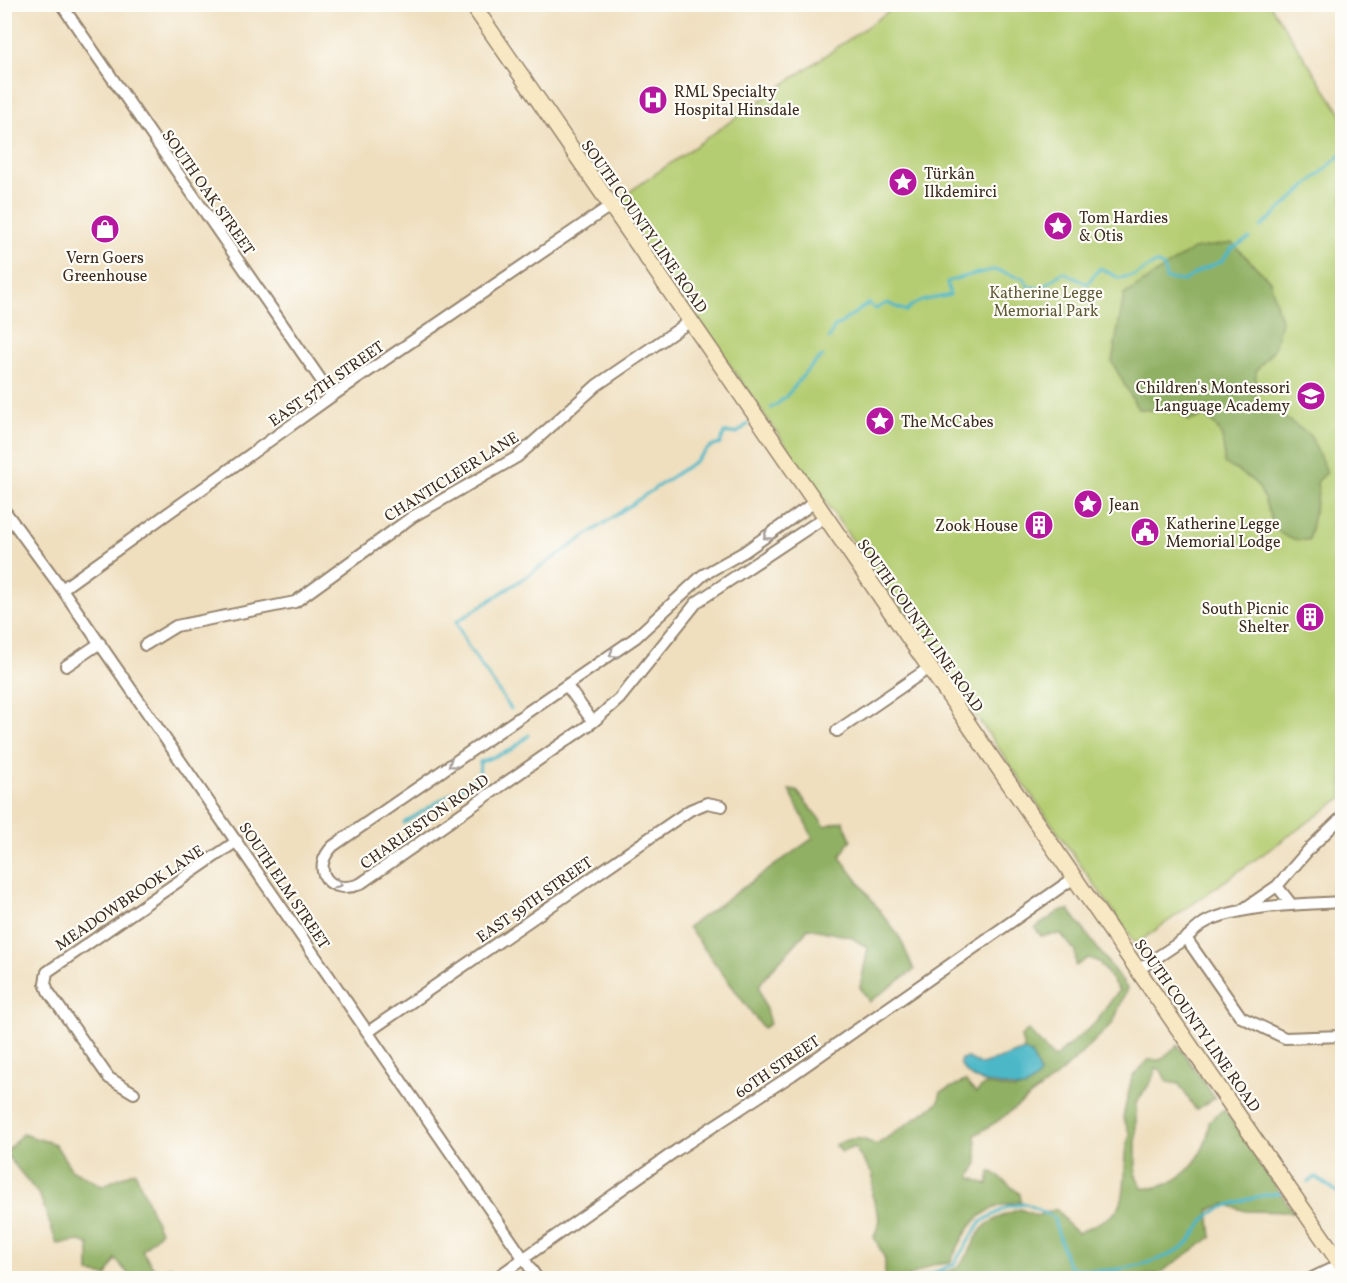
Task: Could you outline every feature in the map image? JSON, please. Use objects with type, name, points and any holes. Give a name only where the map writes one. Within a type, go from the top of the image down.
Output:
[{"type":"main road","name":"SOUTH COUNTY LINE ROAD","points":[[472,4],[689,322],[1342,1265]]},
{"type":"street","name":"SOUTH OAK STREET","points":[[61,4],[332,396]]},
{"type":"street","name":"EAST 57TH STREET","points":[[62,589],[332,396],[610,206]]},
{"type":"street","name":"CHANTICLEER LANE","points":[[145,645],[176,626],[295,602],[412,517],[517,457],[597,386],[689,322]]},
{"type":"street","name":"CHARLESTON ROAD","points":[[814,502],[744,552],[703,575],[643,631],[567,686],[333,846],[323,860],[322,869],[325,877],[339,887],[349,888],[360,884],[593,722],[619,699],[697,602],[825,517]]},
{"type":"street","name":"SOUTH ELM STREET","points":[[4,510],[100,643],[537,1278]]},
{"type":"street","points":[[66,666],[100,643]]},
{"type":"street","points":[[837,731],[929,668]]},
{"type":"street","points":[[567,686],[593,722]]},
{"type":"street","name":"EAST 59TH STREET","points":[[368,1032],[690,810],[707,803],[722,806]]},
{"type":"street","points":[[1239,913],[1277,886],[1311,847],[1342,818]]},
{"type":"street","name":"MEADOWBROOK LANE","points":[[134,1093],[109,1078],[48,991],[45,983],[47,972],[237,841]]},
{"type":"street","name":"60TH STREET","points":[[496,1278],[677,1150],[792,1075],[1074,878]]},
{"type":"street","points":[[1277,886],[1292,904]]},
{"type":"street","points":[[1138,970],[1205,923],[1239,913],[1292,904],[1342,902]]},
{"type":"street","points":[[1186,938],[1241,1017],[1285,1038],[1342,1036]]},
{"type":"street","points":[[1312,1278],[1342,1265]]},
{"type":"green space","name":"Katherine Legge Memorial Park","points":[[898,5],[1270,5],[1342,115],[1342,798],[1136,944],[615,202]]},
{"type":"green space","points":[[1232,243],[1270,281],[1281,321],[1274,349],[1256,371],[1255,398],[1310,435],[1327,472],[1317,482],[1318,492],[1309,540],[1295,539],[1278,531],[1256,484],[1224,463],[1222,436],[1211,421],[1204,416],[1189,421],[1179,412],[1138,409],[1112,362],[1124,295],[1193,249]]},
{"type":"green space","points":[[789,790],[797,791],[825,826],[843,821],[851,839],[840,857],[900,938],[914,970],[869,1002],[860,987],[868,948],[851,937],[808,928],[759,986],[770,1024],[763,1028],[688,927],[813,838]]},
{"type":"green space","points":[[1069,910],[1127,988],[1113,1023],[1062,1072],[998,1121],[975,1135],[978,1163],[970,1177],[988,1185],[990,1172],[993,1172],[1020,1194],[1021,1202],[1007,1204],[984,1213],[968,1229],[950,1263],[931,1265],[907,1278],[885,1278],[885,1259],[874,1237],[880,1220],[872,1195],[873,1175],[854,1147],[842,1152],[835,1145],[855,1139],[876,1145],[938,1103],[941,1092],[965,1081],[976,1093],[985,1084],[1015,1090],[1031,1054],[1024,1050],[1021,1037],[1028,1030],[1054,1058],[1095,1023],[1119,990],[1099,962],[1088,958],[1076,966],[1075,951],[1061,934],[1041,936],[1035,928],[1060,911]]},
{"type":"green space","points":[[1178,1045],[1215,1098],[1196,1110],[1179,1084],[1167,1082],[1161,1070],[1156,1068],[1151,1082],[1136,1103],[1136,1176],[1142,1188],[1168,1184],[1189,1169],[1204,1147],[1209,1121],[1224,1109],[1293,1212],[1245,1211],[1225,1204],[1209,1210],[1212,1237],[1158,1274],[1128,1278],[932,1278],[951,1271],[961,1263],[980,1232],[988,1224],[1020,1209],[1037,1216],[1057,1209],[1069,1226],[1078,1233],[1112,1215],[1122,1200],[1124,1190],[1127,1144],[1130,1135],[1123,1117],[1132,1077],[1148,1060],[1160,1060]]},
{"type":"green space","points":[[22,1134],[55,1144],[71,1169],[102,1186],[135,1171],[160,1232],[142,1251],[158,1274],[170,1266],[174,1278],[132,1278],[115,1259],[107,1276],[89,1273],[89,1244],[80,1241],[57,1244],[40,1196],[5,1153]]},
{"type":"water","points":[[1024,1050],[1031,1054],[1040,1074],[1025,1088],[979,1080],[966,1073],[960,1063],[961,1059],[968,1058],[982,1065]]},
{"type":"waterway","points":[[1261,227],[1342,154]]},
{"type":"waterway","points":[[829,339],[834,328],[869,303],[875,309],[887,303],[906,311],[921,301],[950,295],[947,282],[991,270],[1023,278],[1029,287],[1042,288],[1063,272],[1087,284],[1100,268],[1119,278],[1136,275],[1156,263],[1164,267],[1166,279],[1184,281],[1199,271],[1222,261],[1231,249],[1250,238]]},
{"type":"waterway","points":[[771,408],[779,403],[809,368],[823,356]]},
{"type":"waterway","points":[[511,709],[467,645],[456,622],[694,462],[710,447],[720,444],[724,433],[737,433],[748,424]]},
{"type":"waterway","points":[[404,823],[479,776],[480,762],[511,750],[529,735]]},
{"type":"waterway","points":[[1308,1182],[1315,1177],[1342,1195]]},
{"type":"waterway","points":[[920,1278],[953,1265],[981,1222],[1009,1206],[1026,1204],[1053,1217],[1068,1265],[1080,1269],[1112,1270],[1147,1263],[1177,1251],[1191,1240],[1206,1218],[1228,1205],[1280,1193]]},
{"type":"place","name":"RML Specialty Hospital Hinsdale","points":[[653,100]]},
{"type":"place","name":"Türkân Ilkdemirci","points":[[903,182]]},
{"type":"place","name":"Tom Hardies & Otis","points":[[1058,226]]},
{"type":"place","name":"Vern Goers Greenhouse","points":[[105,229]]},
{"type":"place","name":"Children's Montessori Language Academy","points":[[1311,396]]},
{"type":"place","name":"The McCabes","points":[[880,421]]},
{"type":"place","name":"Jean","points":[[1088,504]]},
{"type":"place","name":"Zook House","points":[[1039,525]]},
{"type":"place","name":"Katherine Legge Memorial Lodge","points":[[1145,532]]},
{"type":"place","name":"South Picnic Shelter","points":[[1310,617]]}]
